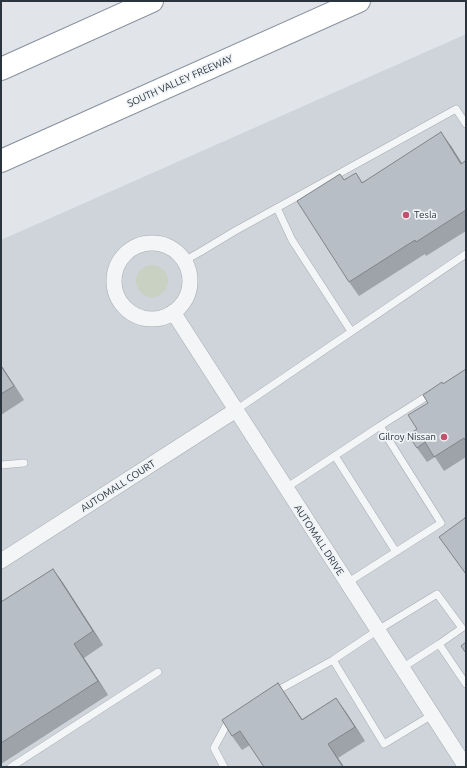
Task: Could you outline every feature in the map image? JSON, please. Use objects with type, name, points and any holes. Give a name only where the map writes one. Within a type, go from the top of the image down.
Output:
[{"type":"highway","points":[[1,69],[152,1]]},
{"type":"highway","name":"SOUTH VALLEY FREEWAY","points":[[1,161],[359,1]]},
{"type":"street","points":[[149,243],[161,244],[180,255],[184,260],[189,274],[189,290],[181,306],[173,312],[167,316],[151,319],[144,318],[131,312],[120,301],[115,287],[116,272],[122,258],[130,250],[149,243]]},
{"type":"street","name":"AUTOMALL DRIVE","points":[[173,312],[466,767]]},
{"type":"street","name":"AUTOMALL COURT","points":[[1,561],[236,410]]},
{"type":"lane","points":[[184,260],[456,109],[466,124]]},
{"type":"lane","points":[[278,208],[292,240],[351,331]]},
{"type":"lane","points":[[236,410],[466,254]]},
{"type":"lane","points":[[286,488],[440,387]]},
{"type":"lane","points":[[348,583],[441,523],[380,426]]},
{"type":"lane","points":[[336,456],[396,552]]},
{"type":"lane","points":[[1,464],[24,463]]},
{"type":"lane","points":[[264,698],[333,660],[378,630],[437,594],[462,628],[402,668]]},
{"type":"lane","points":[[439,644],[466,684]]},
{"type":"lane","points":[[333,660],[384,744],[432,715]]},
{"type":"lane","points":[[10,767],[158,672]]},
{"type":"lane","points":[[224,767],[214,748],[228,722],[239,714]]},
{"type":"shaded area","points":[[466,33],[466,767],[1,767],[1,240]]},
{"type":"green space","points":[[149,265],[155,265],[165,272],[168,281],[167,287],[161,294],[155,297],[149,297],[139,290],[136,284],[136,278],[143,268]]},
{"type":"building","points":[[441,132],[461,164],[465,161],[466,163],[466,210],[349,282],[297,201],[340,174],[344,180],[356,173],[362,183]]},
{"type":"building","points":[[1,366],[14,386],[1,394]]},
{"type":"building","points":[[466,369],[466,441],[464,438],[434,457],[425,442],[417,448],[408,435],[417,429],[408,415],[428,403],[423,395],[442,382],[443,384]]},
{"type":"building","points":[[465,518],[466,520],[466,574],[439,537]]},
{"type":"building","points":[[53,569],[93,631],[74,644],[98,681],[1,743],[1,602]]},
{"type":"building","points":[[466,642],[466,653],[461,646]]},
{"type":"building","points":[[278,683],[302,720],[336,698],[355,727],[328,744],[343,767],[264,767],[240,731],[232,736],[222,720]]},
{"type":"place","name":"Tesla","points":[[406,215]]},
{"type":"place","name":"Gilroy Nissan","points":[[444,437]]}]
